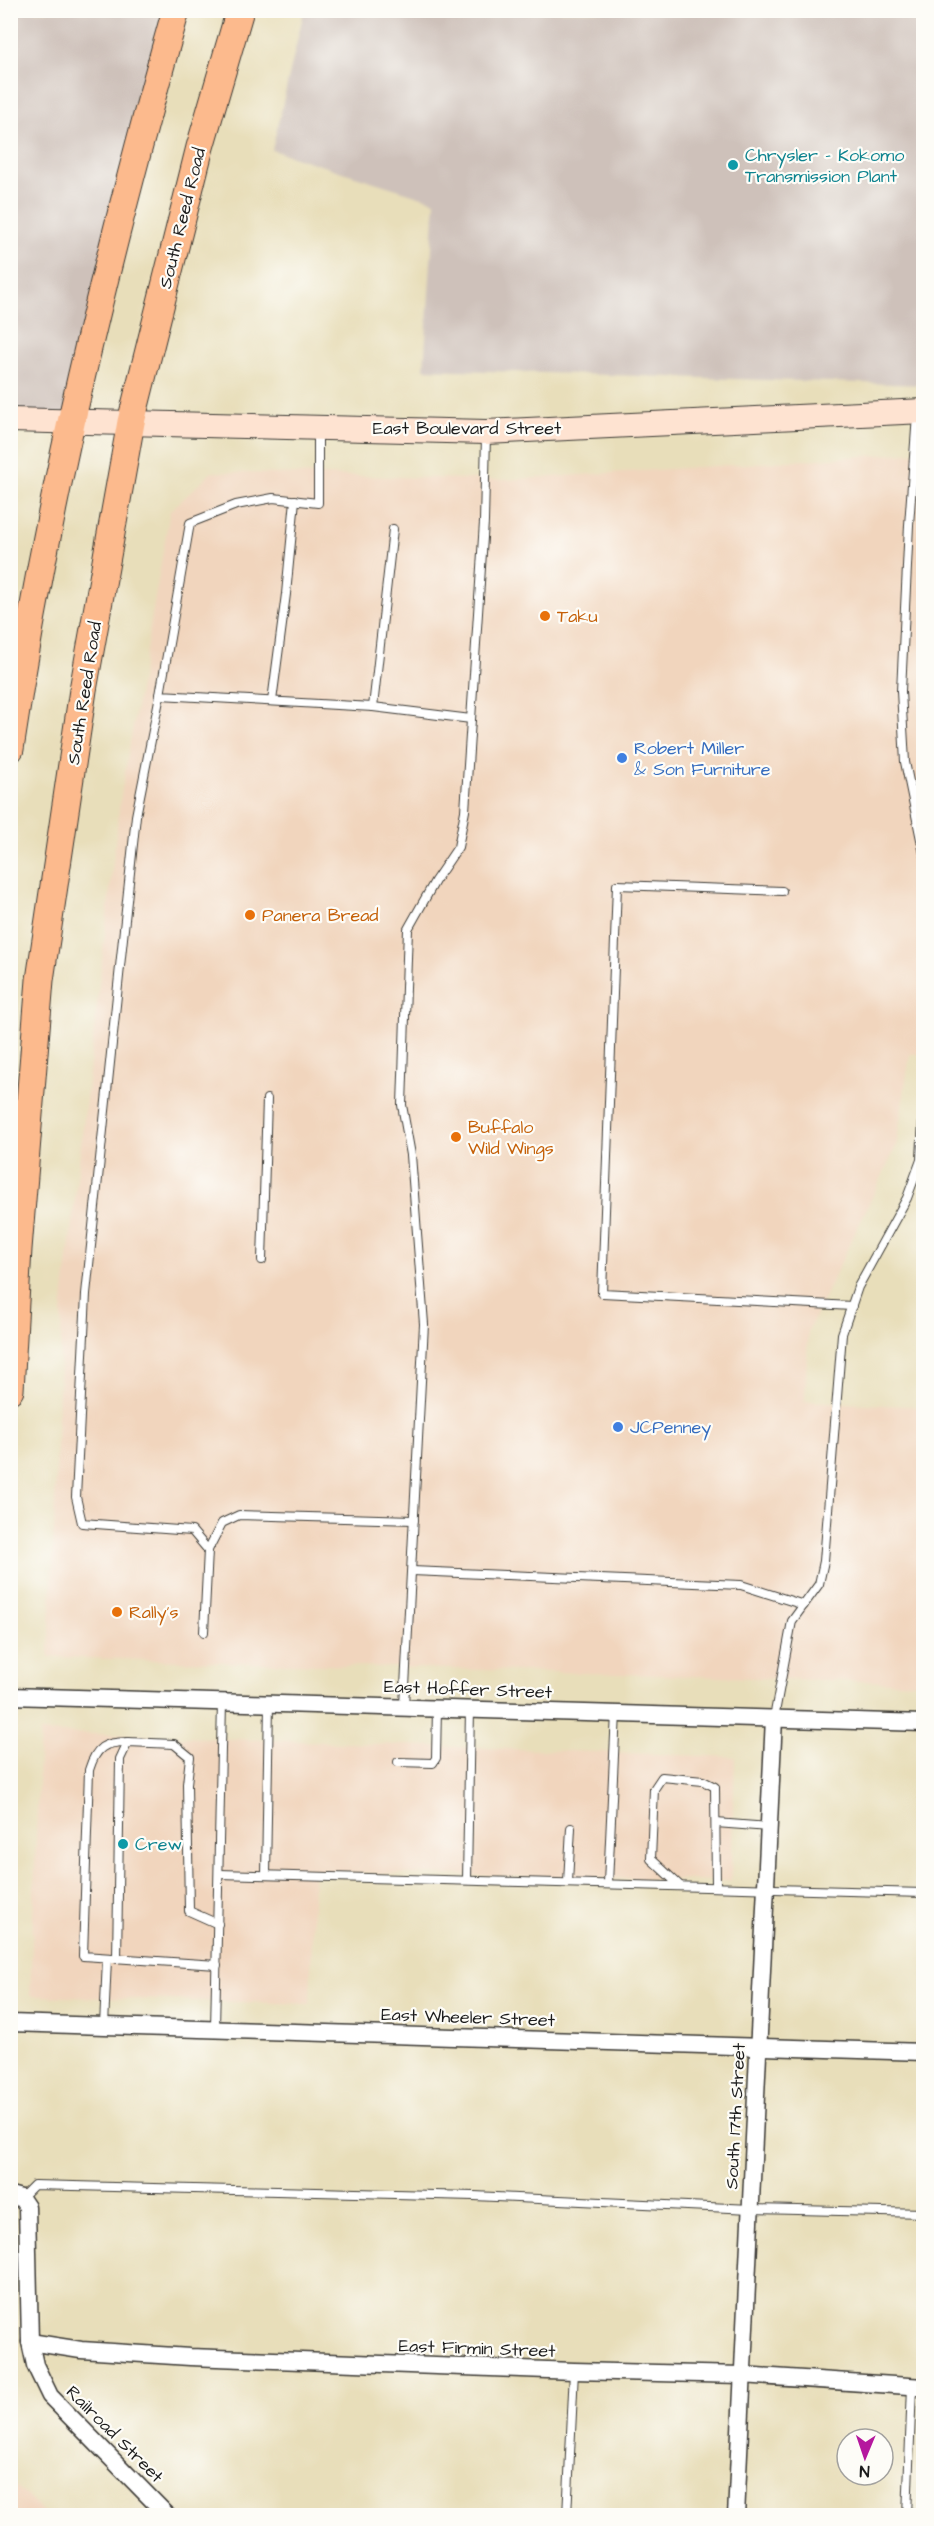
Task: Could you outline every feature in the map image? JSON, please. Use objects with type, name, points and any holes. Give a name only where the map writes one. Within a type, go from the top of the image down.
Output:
[{"type":"main road","points":[[10,748],[70,421],[141,136],[176,10]]},
{"type":"main road","name":"South Reed Road","points":[[10,1390],[18,1249],[40,980],[83,690],[131,422],[200,147],[240,10]]},
{"type":"main road","name":"East Boulevard Street","points":[[10,420],[486,432],[921,411]]},
{"type":"street","name":"East Hoffer Street","points":[[10,1696],[924,1723]]},
{"type":"street","name":"South 17th Street","points":[[736,2516],[774,1718]]},
{"type":"street","name":"East Wheeler Street","points":[[10,2023],[924,2052]]},
{"type":"street","name":"Railroad Street","points":[[16,2196],[27,2207],[30,2342],[35,2365],[50,2396],[168,2516]]},
{"type":"street","name":"East Firmin Street","points":[[30,2342],[81,2350],[190,2357],[742,2375],[918,2386]]},
{"type":"lane","points":[[921,411],[909,525],[901,691],[905,762],[924,854]]},
{"type":"lane","points":[[208,1550],[192,1531],[82,1522],[76,1497],[86,1294],[136,816],[190,523],[236,505],[273,498],[318,503],[318,427]]},
{"type":"lane","points":[[404,1706],[424,1324],[411,1155],[402,1105],[408,929],[435,881],[458,847],[465,811],[484,522],[486,432]]},
{"type":"lane","points":[[272,701],[283,624],[295,500]]},
{"type":"lane","points":[[373,707],[393,529]]},
{"type":"lane","points":[[160,695],[373,707],[471,719]]},
{"type":"lane","points":[[782,891],[617,885],[602,1293],[852,1306]]},
{"type":"lane","points":[[774,1718],[792,1621],[819,1584],[824,1561],[842,1334],[858,1287],[907,1198],[921,1160],[924,1097]]},
{"type":"lane","points":[[262,1260],[267,1099]]},
{"type":"lane","points":[[204,1632],[208,1550],[222,1523],[239,1515],[414,1520]]},
{"type":"lane","points":[[412,1571],[741,1585],[804,1605]]},
{"type":"lane","points":[[215,2029],[222,1702]]},
{"type":"lane","points":[[266,1875],[269,1703]]},
{"type":"lane","points":[[398,1762],[433,1763],[436,1758],[437,1708]]},
{"type":"lane","points":[[467,1880],[470,1708]]},
{"type":"lane","points":[[608,1883],[616,1713]]},
{"type":"lane","points":[[217,1965],[83,1956],[89,1770],[94,1754],[111,1742],[174,1743],[190,1757],[187,1784],[189,1911],[218,1924]]},
{"type":"lane","points":[[117,1959],[120,1759],[128,1742]]},
{"type":"lane","points":[[679,1885],[651,1858],[654,1789],[662,1777],[703,1780],[715,1787],[716,1886]]},
{"type":"lane","points":[[716,1823],[769,1827]]},
{"type":"lane","points":[[568,1882],[571,1828]]},
{"type":"lane","points":[[220,1874],[924,1893]]},
{"type":"lane","points":[[104,2026],[107,1959]]},
{"type":"lane","points":[[16,2196],[34,2185],[474,2196],[751,2209],[924,2213]]},
{"type":"lane","points":[[567,2516],[574,2371]]},
{"type":"lane","points":[[907,2516],[918,2386]]},
{"type":"shaded area","points":[[11,11],[179,11],[70,421],[11,420]]},
{"type":"shaded area","points":[[304,11],[923,11],[923,385],[424,369],[435,201],[272,150]]},
{"type":"shaded area","points":[[923,452],[923,1054],[910,1054],[896,1147],[808,1331],[805,1401],[923,1407],[923,1683],[49,1657],[62,1311],[120,801],[170,511],[212,472],[506,480]]},
{"type":"shaded area","points":[[40,1732],[735,1757],[731,1881],[314,1872],[310,2004],[30,1996]]},
{"type":"shaded area","points":[[11,2481],[46,2515],[11,2515]]},
{"type":"place","name":"Chrysler - Kokomo Transmission Plant","points":[[733,165]]},
{"type":"place","name":"Taku","points":[[545,616]]},
{"type":"place","name":"Robert Miller & Son Furniture","points":[[622,758]]},
{"type":"place","name":"Panera Bread","points":[[250,915]]},
{"type":"place","name":"Buffalo Wild Wings","points":[[456,1137]]},
{"type":"place","name":"JCPenney","points":[[618,1427]]},
{"type":"place","name":"Rally's","points":[[117,1612]]},
{"type":"place","name":"Crew","points":[[123,1844]]}]
